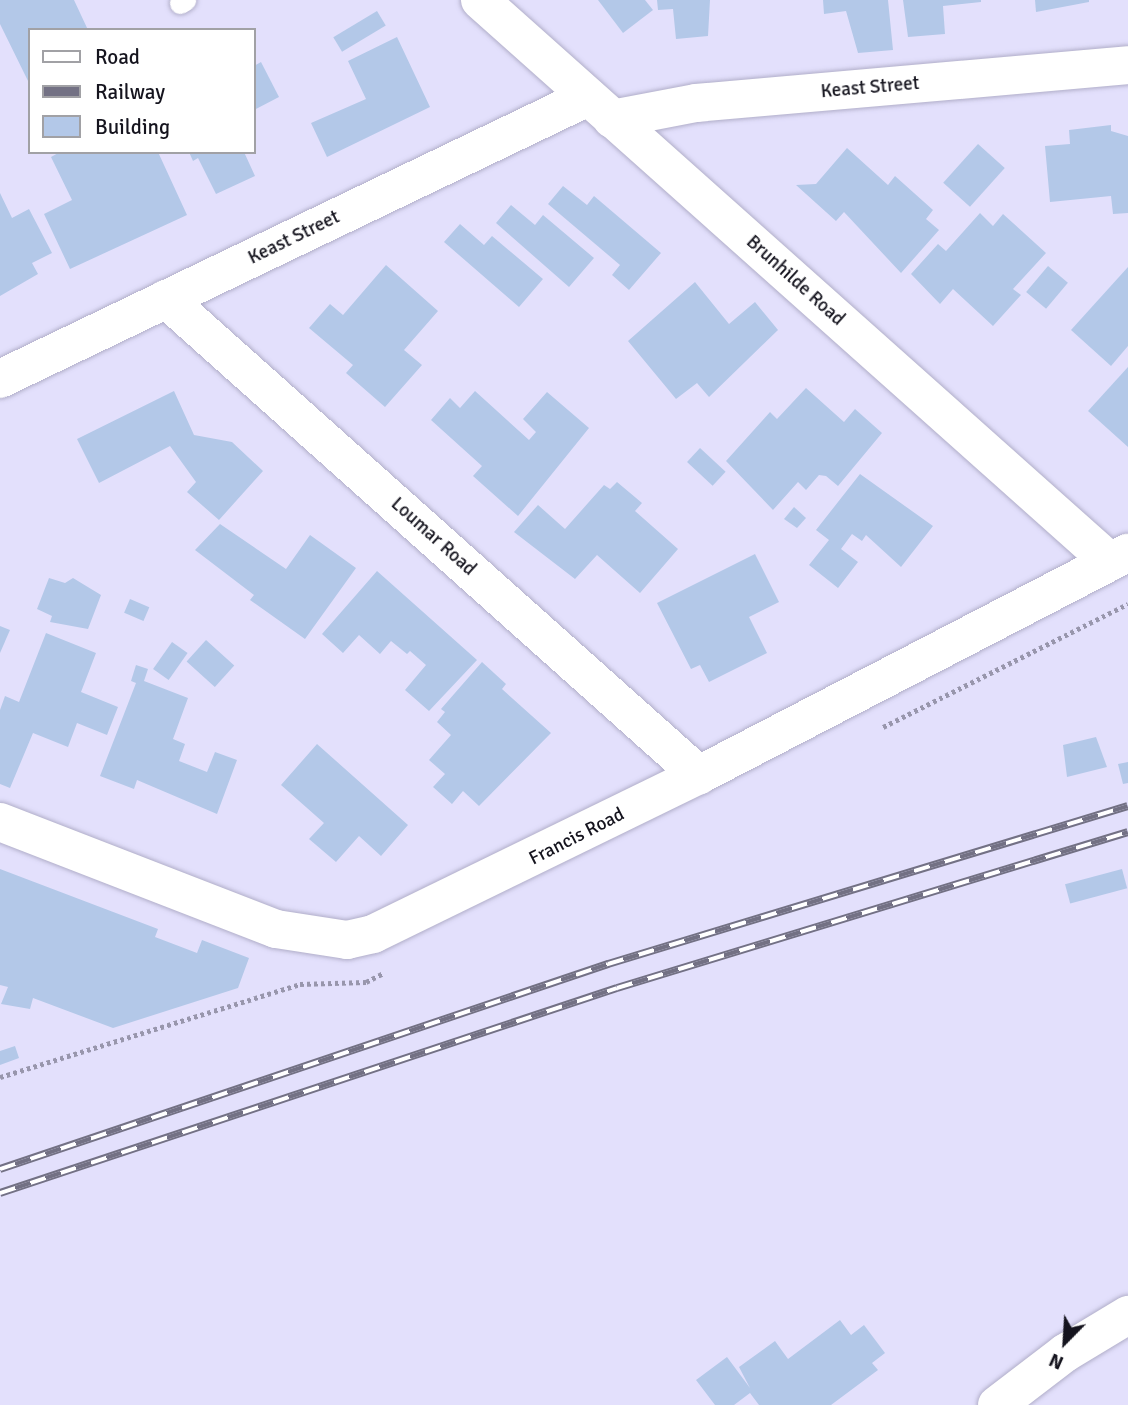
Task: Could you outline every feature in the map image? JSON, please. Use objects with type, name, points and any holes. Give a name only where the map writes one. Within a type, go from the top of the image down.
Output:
[{"type":"street","name":"Brunhilde Road","points":[[480,0],[600,108],[1119,557]]},
{"type":"street","name":"Keast Street","points":[[0,379],[166,299],[600,108],[696,103],[1128,65]]},
{"type":"street","name":"Loumar Road","points":[[166,299],[699,775]]},
{"type":"street","name":"Francis Road","points":[[0,822],[276,929],[347,940],[469,892],[1119,557]]},
{"type":"street","points":[[997,1405],[1065,1353],[1128,1315]]},
{"type":"building","points":[[0,0],[74,0],[87,28],[28,28],[28,81],[0,24]]},
{"type":"building","points":[[598,0],[645,0],[653,10],[623,33]]},
{"type":"building","points":[[657,0],[710,0],[708,36],[676,39],[673,9],[658,10]]},
{"type":"building","points":[[823,0],[888,0],[893,50],[858,53],[846,11],[824,14]]},
{"type":"building","points":[[903,0],[981,2],[943,6],[945,34],[908,37]]},
{"type":"building","points":[[1035,0],[1089,0],[1089,2],[1036,12]]},
{"type":"building","points":[[377,11],[386,26],[342,52],[333,37]]},
{"type":"building","points":[[397,37],[430,107],[327,157],[311,123],[366,99],[348,61]]},
{"type":"building","points":[[261,62],[279,97],[256,109],[256,65]]},
{"type":"building","points":[[1111,125],[1111,131],[1128,136],[1128,213],[1113,214],[1111,196],[1050,202],[1045,146],[1070,144],[1069,130]]},
{"type":"building","points":[[978,144],[1005,168],[970,207],[943,183]]},
{"type":"building","points":[[847,148],[888,185],[895,176],[933,210],[926,219],[939,230],[901,273],[844,212],[836,221],[796,185],[816,184]]},
{"type":"building","points":[[56,154],[159,154],[187,215],[70,269],[44,214],[72,200],[51,157]]},
{"type":"building","points":[[190,154],[245,154],[255,176],[216,194],[198,158],[193,161]]},
{"type":"building","points":[[563,186],[587,205],[594,196],[661,253],[629,290],[612,275],[620,265],[548,204]]},
{"type":"building","points":[[0,193],[12,218],[29,209],[52,253],[32,263],[38,274],[0,296]]},
{"type":"building","points":[[511,205],[535,225],[543,215],[594,258],[569,287],[496,223]]},
{"type":"building","points":[[980,213],[993,226],[1003,214],[1046,253],[1013,289],[1021,295],[993,326],[953,289],[940,304],[911,274],[938,244],[946,251]]},
{"type":"building","points":[[460,224],[484,245],[492,236],[543,279],[519,307],[444,242]]},
{"type":"building","points":[[386,265],[438,311],[404,350],[422,365],[385,407],[346,373],[353,365],[309,328],[330,304],[343,315]]},
{"type":"building","points":[[1048,266],[1068,283],[1046,309],[1026,292]]},
{"type":"building","points":[[1128,267],[1128,346],[1111,366],[1071,330]]},
{"type":"building","points":[[695,282],[729,324],[755,302],[778,330],[709,397],[697,383],[676,399],[628,341]]},
{"type":"building","points":[[1128,367],[1128,447],[1088,411]]},
{"type":"building","points":[[806,388],[844,422],[855,409],[882,433],[838,486],[826,476],[819,475],[806,490],[798,482],[773,510],[726,461],[770,412],[777,419]]},
{"type":"building","points":[[174,391],[194,435],[232,442],[263,471],[219,520],[187,492],[196,482],[170,446],[99,483],[77,439]]},
{"type":"building","points":[[475,391],[529,440],[536,432],[523,419],[547,392],[589,428],[518,516],[473,476],[482,466],[431,420],[450,398],[460,408]]},
{"type":"building","points":[[700,448],[726,472],[713,486],[687,462]]},
{"type":"building","points":[[860,474],[933,526],[901,567],[866,535],[862,541],[852,534],[841,549],[858,562],[838,588],[809,565],[829,540],[816,530]]},
{"type":"building","points":[[617,482],[642,503],[635,511],[678,549],[640,593],[597,555],[575,579],[514,532],[538,505],[565,529],[604,485],[610,489]]},
{"type":"building","points":[[794,507],[806,518],[797,528],[784,519]]},
{"type":"building","points":[[220,524],[286,569],[310,535],[356,568],[305,639],[250,600],[254,595],[195,550]]},
{"type":"building","points":[[755,554],[779,602],[749,617],[767,653],[709,682],[700,665],[691,669],[657,603]]},
{"type":"building","points":[[377,571],[477,660],[429,711],[405,690],[426,665],[410,651],[407,654],[391,641],[380,654],[359,635],[343,653],[322,634]]},
{"type":"building","points":[[49,578],[65,583],[73,578],[101,595],[88,629],[50,622],[52,616],[37,609]]},
{"type":"building","points":[[130,599],[149,607],[143,621],[124,613]]},
{"type":"building","points":[[0,626],[10,630],[0,653]]},
{"type":"building","points":[[46,633],[96,653],[81,692],[118,707],[107,735],[77,723],[68,747],[33,733],[10,788],[0,784],[0,710],[5,696],[19,702]]},
{"type":"building","points":[[206,640],[234,665],[215,687],[187,662]]},
{"type":"building","points":[[172,642],[188,653],[169,680],[153,669]]},
{"type":"building","points":[[482,662],[506,684],[502,689],[551,733],[479,806],[463,791],[452,804],[433,787],[445,774],[429,760],[451,735],[437,722],[445,712],[441,709]]},
{"type":"building","points":[[136,665],[148,669],[144,681],[188,698],[173,739],[185,744],[179,761],[207,772],[215,752],[237,760],[217,814],[137,780],[134,789],[100,776],[136,683],[131,681]]},
{"type":"building","points":[[1096,737],[1107,767],[1067,777],[1063,745]]},
{"type":"building","points":[[317,744],[408,825],[381,856],[359,836],[336,862],[309,839],[324,823],[281,785]]},
{"type":"building","points":[[1128,762],[1128,783],[1123,784],[1118,764]]},
{"type":"building","points":[[0,869],[158,929],[155,937],[197,953],[202,940],[249,958],[238,988],[113,1028],[33,998],[30,1009],[1,1004],[8,987],[0,985]]},
{"type":"building","points":[[1122,869],[1127,888],[1070,904],[1065,884]]},
{"type":"building","points":[[15,1046],[19,1058],[0,1065],[0,1051]]},
{"type":"building","points":[[840,1320],[851,1335],[864,1325],[885,1353],[872,1363],[878,1370],[831,1405],[759,1405],[750,1393],[734,1405],[715,1405],[696,1380],[727,1357],[750,1388],[739,1367],[775,1341],[788,1359]]},
{"type":"railway","points":[[0,1169],[608,964],[1128,806]]},
{"type":"railway","points":[[0,1193],[617,988],[1128,832]]}]
